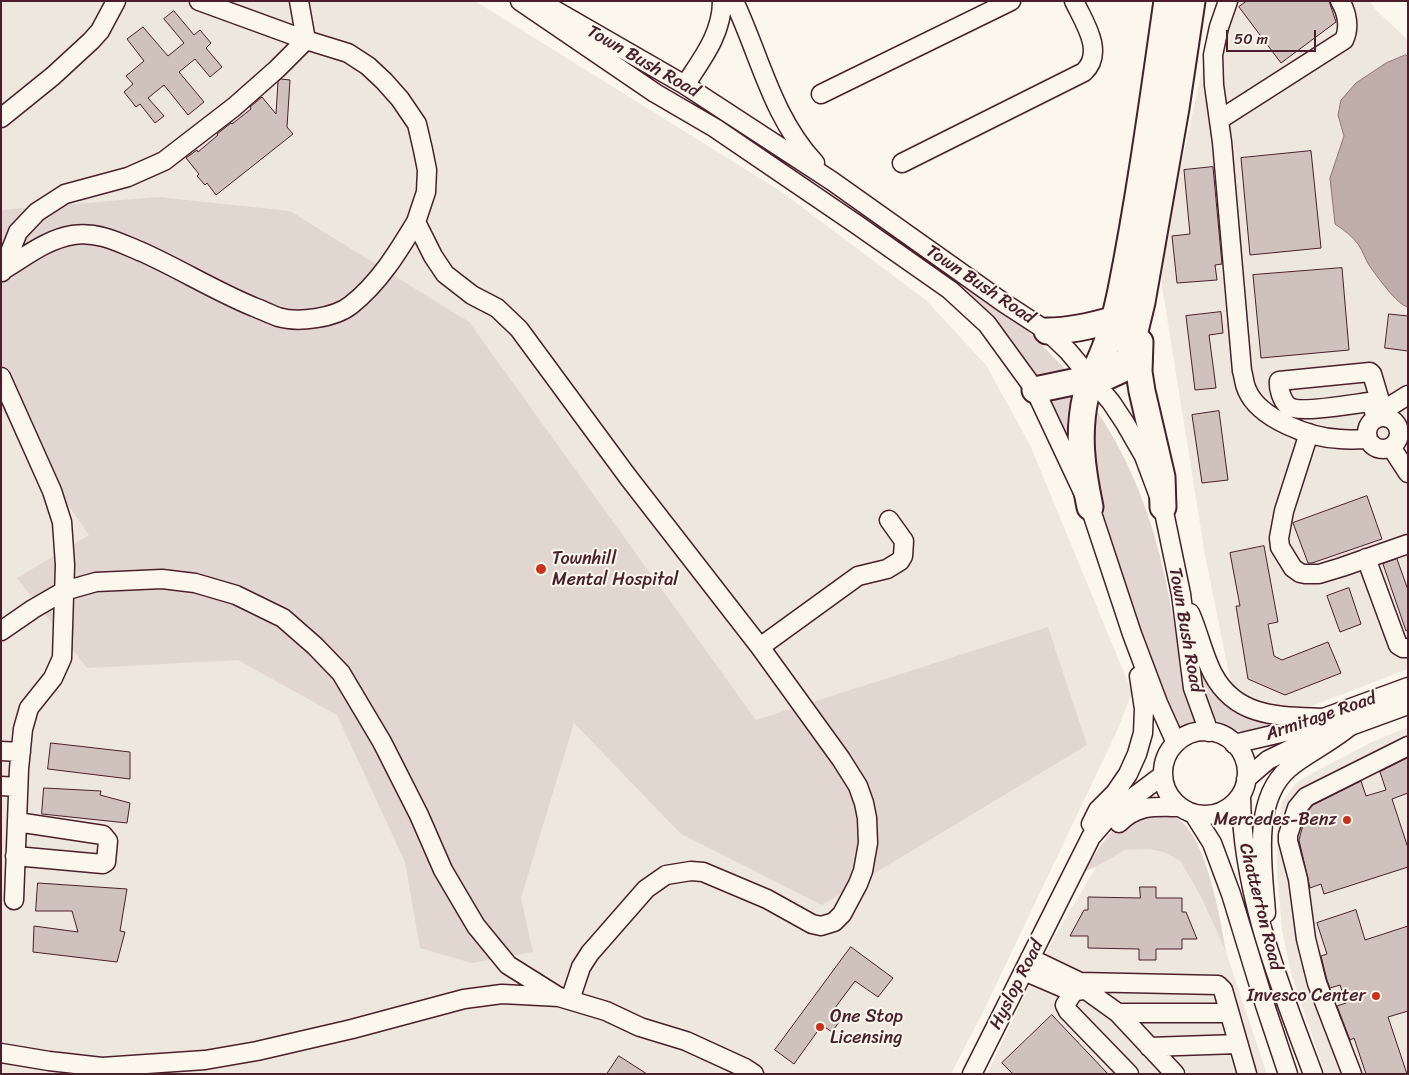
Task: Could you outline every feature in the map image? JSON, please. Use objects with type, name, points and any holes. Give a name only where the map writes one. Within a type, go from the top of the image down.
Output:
[{"type":"highway","points":[[1090,507],[1080,443],[1082,418],[1092,378],[1115,319],[1148,133],[1167,1]]},
{"type":"highway","points":[[1035,390],[1108,376],[1121,370],[1130,356],[1142,302],[1192,1]]},
{"type":"highway","points":[[1142,302],[1139,372],[1162,477],[1164,506]]},
{"type":"highway","points":[[1047,331],[1090,327],[1115,319]]},
{"type":"street","points":[[1,118],[53,76],[100,31],[116,1]]},
{"type":"street","points":[[2,274],[55,239],[75,235],[97,236],[110,238],[157,259],[227,296],[278,317],[309,319],[329,315],[350,307],[384,273],[416,222],[426,192],[427,170],[417,124],[400,99],[368,66],[348,53],[306,40],[199,1]]},
{"type":"street","points":[[299,1],[306,40]]},
{"type":"street","name":"Town Bush Road","points":[[520,1],[655,93],[716,128],[950,290],[987,324],[1035,390],[1090,507],[1132,634],[1176,744]]},
{"type":"street","name":"Town Bush Road","points":[[539,1],[685,85],[832,181],[1004,303],[1047,331],[1068,351],[1111,402],[1144,456],[1164,506],[1181,594],[1193,688],[1209,732]]},
{"type":"street","points":[[655,93],[662,93],[685,85],[710,47],[718,28],[722,1]]},
{"type":"street","points":[[734,1],[764,76],[789,131],[832,181]]},
{"type":"street","points":[[821,94],[1011,1]]},
{"type":"street","points":[[902,163],[1076,77],[1087,69],[1091,61],[1091,36],[1074,1]]},
{"type":"street","points":[[1228,1],[1219,27],[1213,55],[1214,84],[1242,371],[1247,391],[1256,404],[1275,419],[1309,433],[1339,439],[1368,439]]},
{"type":"street","points":[[1219,120],[1344,40],[1347,31],[1347,20],[1340,1]]},
{"type":"street","points":[[2,274],[18,232],[37,212],[66,194],[128,177],[164,161],[234,107],[306,40]]},
{"type":"street","points":[[685,85],[692,105],[716,128]]},
{"type":"street","points":[[416,222],[433,256],[446,274],[472,295],[497,308],[519,329],[628,477],[760,647],[841,759],[858,786],[864,803],[868,843],[866,860],[858,884],[842,914],[834,922],[822,926],[812,924],[767,899],[703,872],[691,870],[666,875],[646,889],[613,924],[581,967],[565,999]]},
{"type":"street","points":[[1382,415],[1381,404],[1370,372],[1279,381],[1278,384],[1283,399],[1287,405],[1294,408],[1306,409],[1369,402],[1373,408],[1382,415],[1392,420],[1398,429],[1397,439],[1391,447],[1384,449],[1377,448],[1371,444],[1368,439],[1368,427],[1382,415],[1408,395]]},
{"type":"street","points":[[1,377],[52,491],[62,522],[66,565],[62,658],[53,678],[32,704],[26,715],[21,752],[10,787],[17,822],[14,900]]},
{"type":"street","points":[[1309,433],[1284,511],[1279,538],[1280,547],[1293,568],[1300,573],[1319,574],[1408,544]]},
{"type":"street","points":[[1391,447],[1408,473]]},
{"type":"street","points":[[760,647],[858,576],[887,569],[900,561],[903,556],[904,541],[889,520]]},
{"type":"street","points":[[1366,558],[1398,645],[1408,648]]},
{"type":"street","points":[[1,631],[32,609],[64,591],[96,582],[162,579],[195,583],[236,595],[283,618],[316,646],[341,673],[382,742],[419,815],[443,870],[476,926],[508,965],[565,999]]},
{"type":"street","points":[[1181,594],[1195,624],[1213,674],[1228,694],[1249,710],[1261,713],[1324,718]]},
{"type":"street","points":[[1075,868],[1084,837],[1098,810],[1115,793],[1128,774],[1137,754],[1143,733],[1144,709],[1132,634]]},
{"type":"street","name":"Armitage Road","points":[[1234,744],[1285,732],[1408,687]]},
{"type":"street","name":"Armitage Road","points":[[1244,787],[1268,760],[1279,754],[1301,744],[1408,705]]},
{"type":"street","points":[[1269,956],[1262,840],[1265,813],[1271,795],[1278,780],[1287,770],[1349,727]]},
{"type":"street","points":[[1209,732],[1227,738],[1234,744],[1244,760],[1244,787],[1234,803],[1220,812],[1204,815],[1187,810],[1168,793],[1163,775],[1166,758],[1176,744],[1191,734],[1209,732]]},
{"type":"street","points":[[1352,1074],[1313,966],[1306,939],[1298,879],[1288,835],[1297,808],[1306,797],[1408,746]]},
{"type":"street","points":[[1,751],[21,752]]},
{"type":"street","name":"Hyslop Road","points":[[972,1074],[1091,837],[1111,814],[1163,775]]},
{"type":"street","name":"Chatterton Road","points":[[1244,787],[1242,832],[1253,894],[1269,956],[1313,1074]]},
{"type":"street","name":"Hyslop Road","points":[[1062,896],[1092,855],[1121,821],[1143,808],[1187,810]]},
{"type":"street","name":"Chatterton Road","points":[[1187,810],[1212,843],[1232,894],[1265,1006],[1288,1074]]},
{"type":"street","points":[[15,856],[103,864],[106,862],[108,841],[103,835],[17,822]]},
{"type":"street","points":[[1027,965],[1079,988],[1118,1013],[1168,1071]]},
{"type":"street","points":[[1129,1074],[1068,1011],[1065,1005],[1079,988],[1216,985],[1223,990],[1247,1074]]},
{"type":"street","points":[[1,1053],[102,1067],[205,1060],[285,1044],[464,1000],[502,994],[565,999],[606,1011],[640,1027],[686,1041],[747,1072]]},
{"type":"street","points":[[1118,1013],[1229,1013]]},
{"type":"street","points":[[1149,1047],[1238,1044]]},
{"type":"shaded area","name":"Townhill Mental Hospital","points":[[1,1],[475,1],[782,192],[926,300],[986,365],[1030,445],[1132,692],[1117,731],[985,1008],[951,1074],[1,1074]]},
{"type":"shaded area","points":[[1217,1],[1370,1],[1376,10],[1408,40],[1408,669],[1301,710],[1271,710],[1232,689],[1205,555],[1159,267]]},
{"type":"shaded area","points":[[1406,55],[1408,57],[1408,307],[1398,301],[1382,282],[1369,265],[1356,241],[1335,224],[1330,178],[1344,136],[1338,115],[1341,100],[1356,83],[1386,63]]},
{"type":"shaded area","points":[[158,197],[290,211],[469,322],[756,720],[1048,627],[1087,745],[822,905],[681,834],[574,723],[521,898],[533,952],[472,963],[420,948],[405,862],[337,715],[238,660],[87,668],[17,578],[89,535],[1,409],[1,210]]},
{"type":"shaded area","points":[[896,236],[998,306],[1024,327],[1073,377],[1039,383],[933,270]]},
{"type":"shaded area","points":[[1073,390],[1068,409],[1067,426],[1071,462],[1043,398]]},
{"type":"shaded area","points":[[1087,397],[1122,453],[1148,514],[1160,556],[1181,661],[1197,724],[1176,732],[1083,470]]},
{"type":"shaded area","points":[[1197,659],[1210,684],[1225,703],[1245,716],[1272,724],[1252,730],[1236,731],[1224,727],[1215,719],[1208,707],[1203,693]]},
{"type":"shaded area","points":[[1408,727],[1408,1074],[1325,1074],[1291,973],[1282,930],[1277,872],[1277,828],[1282,802],[1296,783],[1372,742]]},
{"type":"shaded area","points":[[1161,813],[1175,817],[1182,822],[1191,832],[1199,847],[1212,883],[1226,952],[1201,897],[1181,862],[1166,853],[1149,849],[1125,850],[1096,867],[1085,871],[1109,835],[1122,823],[1137,815]]},
{"type":"shaded area","points":[[1149,849],[1166,853],[1181,862],[1201,897],[1226,952],[1267,1074],[987,1074],[1032,980],[1058,931],[1096,867],[1125,850]]},
{"type":"building","points":[[1247,1],[1329,1],[1336,22],[1281,63],[1239,7]]},
{"type":"building","points":[[174,11],[194,35],[200,30],[211,43],[206,48],[222,67],[210,77],[195,59],[179,72],[204,102],[188,115],[164,85],[148,98],[164,116],[155,123],[140,104],[136,107],[124,92],[133,84],[126,76],[144,61],[127,39],[143,27],[168,56],[184,43],[164,19]]},
{"type":"building","points":[[281,79],[290,80],[287,127],[293,134],[216,195],[207,183],[205,185],[197,176],[199,174],[186,158],[197,150],[198,152],[217,134],[251,109],[250,107],[262,97],[276,114],[278,82]]},
{"type":"building","points":[[1311,151],[1321,248],[1250,255],[1241,158]]},
{"type":"building","points":[[1213,167],[1222,264],[1215,265],[1217,280],[1177,283],[1172,236],[1190,234],[1184,170]]},
{"type":"building","points":[[1342,268],[1349,350],[1261,358],[1253,275]]},
{"type":"building","points":[[1221,312],[1223,333],[1209,335],[1216,388],[1195,390],[1186,316]]},
{"type":"building","points":[[1389,314],[1408,316],[1408,351],[1385,348]]},
{"type":"building","points":[[1219,411],[1228,480],[1202,483],[1192,415]]},
{"type":"building","points":[[1367,496],[1382,539],[1308,563],[1293,523]]},
{"type":"building","points":[[1264,546],[1278,622],[1268,624],[1274,656],[1282,660],[1328,642],[1341,673],[1285,695],[1248,679],[1236,606],[1240,606],[1230,553]]},
{"type":"building","points":[[1397,559],[1408,590],[1408,630],[1406,631],[1383,564]]},
{"type":"building","points":[[1349,588],[1361,624],[1340,632],[1327,596]]},
{"type":"building","points":[[51,743],[130,752],[130,779],[48,769]]},
{"type":"building","name":"Mercedes-Benz","points":[[1408,758],[1408,793],[1392,799],[1408,848],[1408,867],[1324,894],[1321,884],[1310,888],[1299,840],[1306,813],[1313,805],[1361,781],[1366,796],[1386,790],[1380,772]]},
{"type":"building","points":[[44,788],[101,791],[100,795],[130,803],[127,823],[42,814]]},
{"type":"building","points":[[38,883],[127,889],[120,931],[125,932],[117,962],[33,952],[34,926],[78,932],[72,911],[36,911]]},
{"type":"building","points":[[1140,887],[1156,887],[1156,898],[1182,898],[1182,912],[1186,912],[1197,939],[1182,939],[1182,949],[1156,949],[1156,960],[1139,960],[1139,949],[1088,948],[1088,936],[1070,936],[1084,910],[1088,910],[1088,897],[1140,898]]},
{"type":"building","name":"Invesco Center","points":[[1356,910],[1365,940],[1408,926],[1408,1011],[1388,1017],[1407,1074],[1366,1074],[1354,1038],[1350,1040],[1337,1006],[1346,1003],[1340,985],[1330,988],[1327,980],[1321,956],[1327,954],[1317,923]]},
{"type":"building","points":[[851,947],[893,978],[878,997],[855,981],[832,1012],[841,1019],[832,1032],[822,1025],[794,1064],[775,1050]]},
{"type":"building","points":[[1052,1015],[1108,1074],[1013,1074],[1002,1063]]},
{"type":"building","points":[[619,1056],[647,1074],[607,1074]]},
{"type":"place","name":"Townhill Mental Hospital","points":[[541,569]]},
{"type":"place","name":"Mercedes-Benz","points":[[1347,820]]},
{"type":"place","name":"Invesco Center","points":[[1376,996]]},
{"type":"place","name":"One Stop Licensing","points":[[820,1027]]}]
